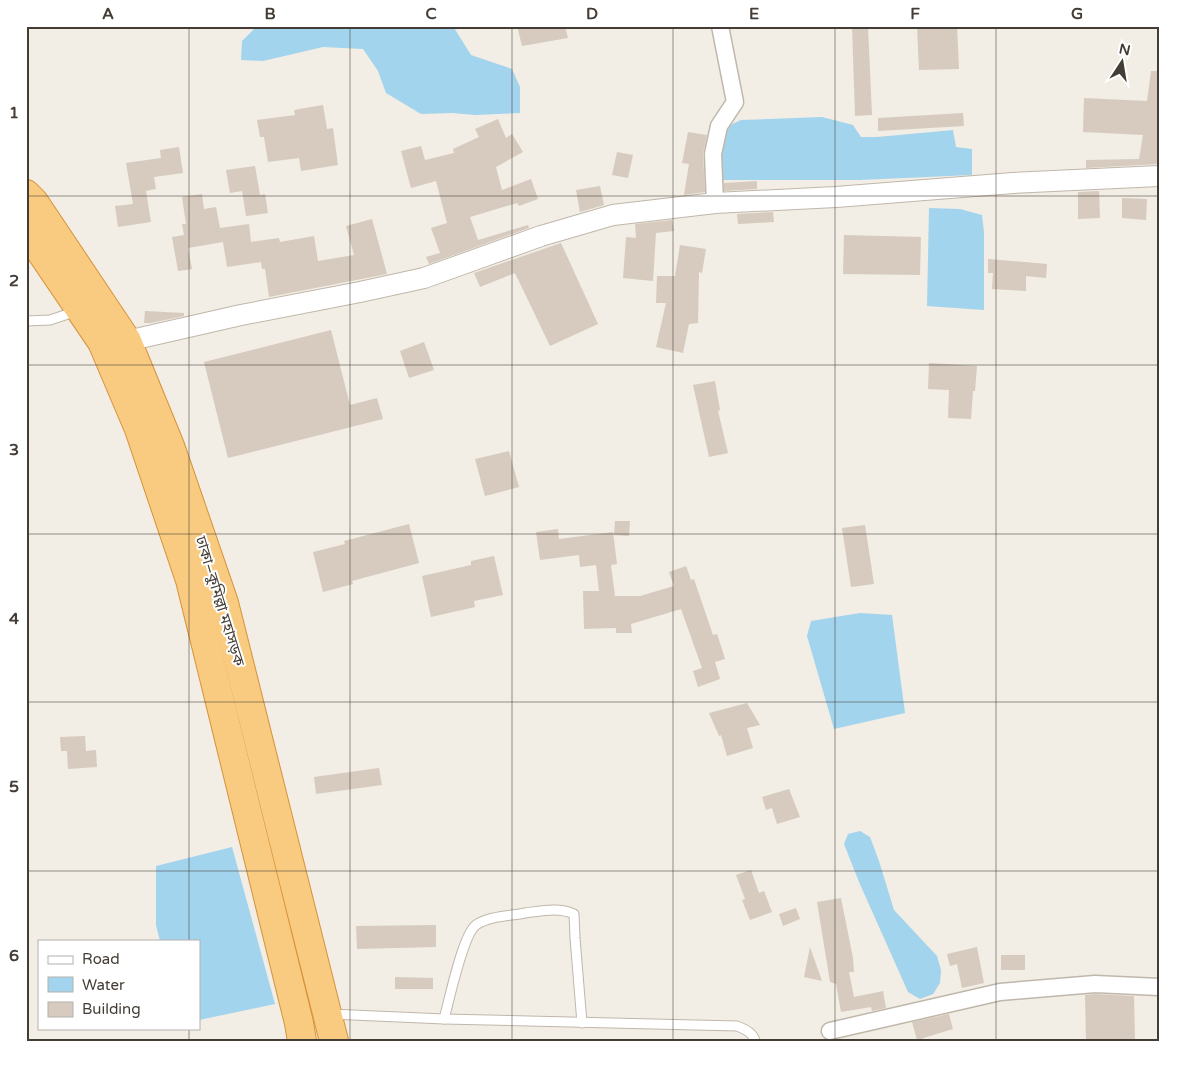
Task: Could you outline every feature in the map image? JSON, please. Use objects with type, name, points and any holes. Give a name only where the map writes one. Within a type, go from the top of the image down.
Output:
[{"type":"highway","name":"ঢাকা–কুমিল্লা মহাসড়ক","points":[[26,194],[34,202],[116,338],[170,446],[224,604],[334,1041]]},
{"type":"highway","name":"ঢাকা–কুমিল্লা মহাসড়ক","points":[[26,230],[80,310],[116,338],[139,429],[190,580],[302,1041]]},
{"type":"street","points":[[715,203],[713,154],[719,126],[735,102],[720,26]]},
{"type":"street","points":[[116,338],[240,316],[424,278],[541,236],[613,215],[715,203],[836,197],[1013,183],[1159,176]]},
{"type":"street","points":[[830,1031],[1000,992],[1095,984],[1159,987]]},
{"type":"lane","points":[[26,321],[50,320],[80,310]]},
{"type":"lane","points":[[444,1019],[466,942],[475,926],[491,919],[543,911],[566,910],[574,914],[574,938],[582,1023]]},
{"type":"lane","points":[[327,1014],[444,1019],[737,1026],[748,1031],[755,1041]]},
{"type":"water","points":[[257,26],[453,26],[471,55],[512,69],[520,87],[520,113],[475,115],[452,113],[421,114],[386,93],[378,71],[363,49],[323,47],[263,61],[241,60],[242,41]]},
{"type":"water","points":[[822,117],[853,125],[861,137],[953,130],[956,147],[972,149],[972,175],[860,180],[720,180],[720,153],[724,128],[741,120]]},
{"type":"water","points":[[929,208],[960,209],[982,215],[984,232],[984,310],[927,306]]},
{"type":"water","points":[[860,613],[892,615],[905,713],[834,729],[807,636],[811,621]]},
{"type":"water","points":[[860,831],[870,837],[894,910],[937,956],[941,970],[940,983],[933,994],[920,999],[908,992],[844,844],[848,834]]},
{"type":"water","points":[[232,847],[275,1004],[200,1020],[200,940],[160,940],[156,925],[156,866]]},
{"type":"building","points":[[517,26],[565,26],[568,38],[522,46]]},
{"type":"building","points":[[852,26],[868,26],[872,115],[855,116]]},
{"type":"building","points":[[917,26],[957,26],[959,69],[919,70]]},
{"type":"building","points":[[1151,71],[1159,71],[1159,164],[1086,168],[1086,160],[1139,159],[1143,135],[1083,132],[1084,98],[1147,101]]},
{"type":"building","points":[[323,105],[327,129],[333,128],[338,165],[301,171],[299,158],[268,162],[264,137],[260,137],[257,120],[295,115],[294,110]]},
{"type":"building","points":[[963,113],[964,126],[878,131],[878,118]]},
{"type":"building","points":[[498,119],[506,138],[512,134],[523,152],[496,167],[502,190],[531,179],[538,199],[519,206],[517,203],[470,217],[478,240],[528,225],[529,228],[429,264],[426,257],[440,253],[431,228],[447,223],[436,181],[411,188],[401,151],[421,146],[425,160],[454,153],[453,149],[479,137],[475,129]]},
{"type":"building","points":[[688,132],[707,135],[703,154],[705,192],[684,195],[689,164],[682,163]]},
{"type":"building","points":[[179,147],[183,173],[154,177],[156,189],[146,191],[151,222],[118,227],[115,206],[133,204],[126,163],[161,158],[160,150]]},
{"type":"building","points":[[617,152],[633,155],[628,178],[612,175]]},
{"type":"building","points":[[255,166],[260,195],[265,194],[268,213],[246,216],[242,191],[230,193],[226,170]]},
{"type":"building","points":[[757,181],[757,189],[724,191],[724,183]]},
{"type":"building","points":[[600,186],[604,205],[580,212],[576,190]]},
{"type":"building","points":[[1099,191],[1100,218],[1078,219],[1078,192]]},
{"type":"building","points":[[202,194],[204,209],[216,207],[220,228],[249,224],[251,242],[279,238],[280,242],[314,236],[318,261],[354,255],[346,226],[372,219],[387,274],[269,297],[265,269],[262,269],[261,262],[227,267],[223,242],[188,248],[192,269],[178,271],[172,237],[184,235],[182,224],[186,224],[182,197]]},
{"type":"building","points":[[1122,198],[1147,199],[1146,220],[1122,218]]},
{"type":"building","points":[[773,212],[774,222],[738,224],[737,214]]},
{"type":"building","points":[[672,220],[674,231],[656,233],[653,281],[623,278],[626,237],[636,238],[635,224]]},
{"type":"building","points":[[844,235],[921,237],[920,275],[843,274]]},
{"type":"building","points":[[561,243],[598,324],[550,346],[515,273],[480,287],[474,273]]},
{"type":"building","points":[[680,245],[706,249],[702,273],[699,272],[698,323],[689,324],[683,353],[656,347],[666,303],[656,303],[657,276],[675,276]]},
{"type":"building","points":[[988,259],[1047,264],[1046,278],[1026,276],[1026,291],[992,289],[993,273],[988,273]]},
{"type":"building","points":[[145,311],[184,313],[184,316],[144,323]]},
{"type":"building","points":[[331,330],[350,405],[377,398],[383,419],[228,458],[204,362]]},
{"type":"building","points":[[424,342],[434,370],[409,378],[400,351]]},
{"type":"building","points":[[929,363],[977,366],[971,419],[948,418],[949,390],[928,389]]},
{"type":"building","points":[[715,381],[720,410],[718,411],[728,453],[709,457],[693,385]]},
{"type":"building","points":[[509,451],[519,487],[485,496],[475,459]]},
{"type":"building","points":[[615,521],[630,521],[629,536],[614,535]]},
{"type":"building","points":[[409,524],[419,563],[352,581],[353,584],[323,592],[313,552],[345,544],[344,541]]},
{"type":"building","points":[[865,525],[874,584],[851,587],[842,528]]},
{"type":"building","points":[[558,529],[559,539],[613,532],[617,564],[611,565],[615,596],[640,596],[674,586],[669,572],[686,566],[691,580],[694,579],[713,635],[717,634],[725,659],[715,662],[720,679],[698,687],[693,671],[702,668],[681,609],[631,624],[632,633],[616,633],[616,628],[584,629],[583,591],[599,591],[596,565],[580,567],[579,555],[540,560],[536,532]]},
{"type":"building","points":[[494,556],[503,595],[474,601],[475,607],[431,617],[422,576],[471,565],[471,561]]},
{"type":"building","points":[[747,703],[760,725],[747,728],[753,748],[727,756],[721,735],[719,736],[709,713]]},
{"type":"building","points":[[85,736],[86,751],[96,750],[97,767],[68,769],[67,751],[61,751],[60,737]]},
{"type":"building","points":[[379,768],[382,785],[316,794],[314,777]]},
{"type":"building","points":[[789,789],[800,817],[777,824],[772,808],[766,810],[762,797]]},
{"type":"building","points":[[751,870],[759,893],[764,891],[772,912],[750,920],[742,900],[745,899],[736,875]]},
{"type":"building","points":[[841,898],[853,958],[854,972],[849,972],[854,997],[883,991],[886,1008],[872,1011],[871,1007],[841,1012],[836,984],[830,982],[817,902]]},
{"type":"building","points":[[796,908],[800,919],[783,926],[779,914]]},
{"type":"building","points":[[436,925],[436,947],[357,949],[356,926]]},
{"type":"building","points":[[810,947],[822,981],[804,977]]},
{"type":"building","points":[[977,947],[984,983],[962,988],[957,964],[950,966],[947,954]]},
{"type":"building","points":[[1001,955],[1025,955],[1025,970],[1001,970]]},
{"type":"building","points":[[395,977],[433,978],[433,989],[395,989]]},
{"type":"building","points":[[1085,995],[1134,996],[1135,1041],[1086,1041]]},
{"type":"building","points":[[949,1014],[953,1029],[917,1040],[912,1022]]}]
